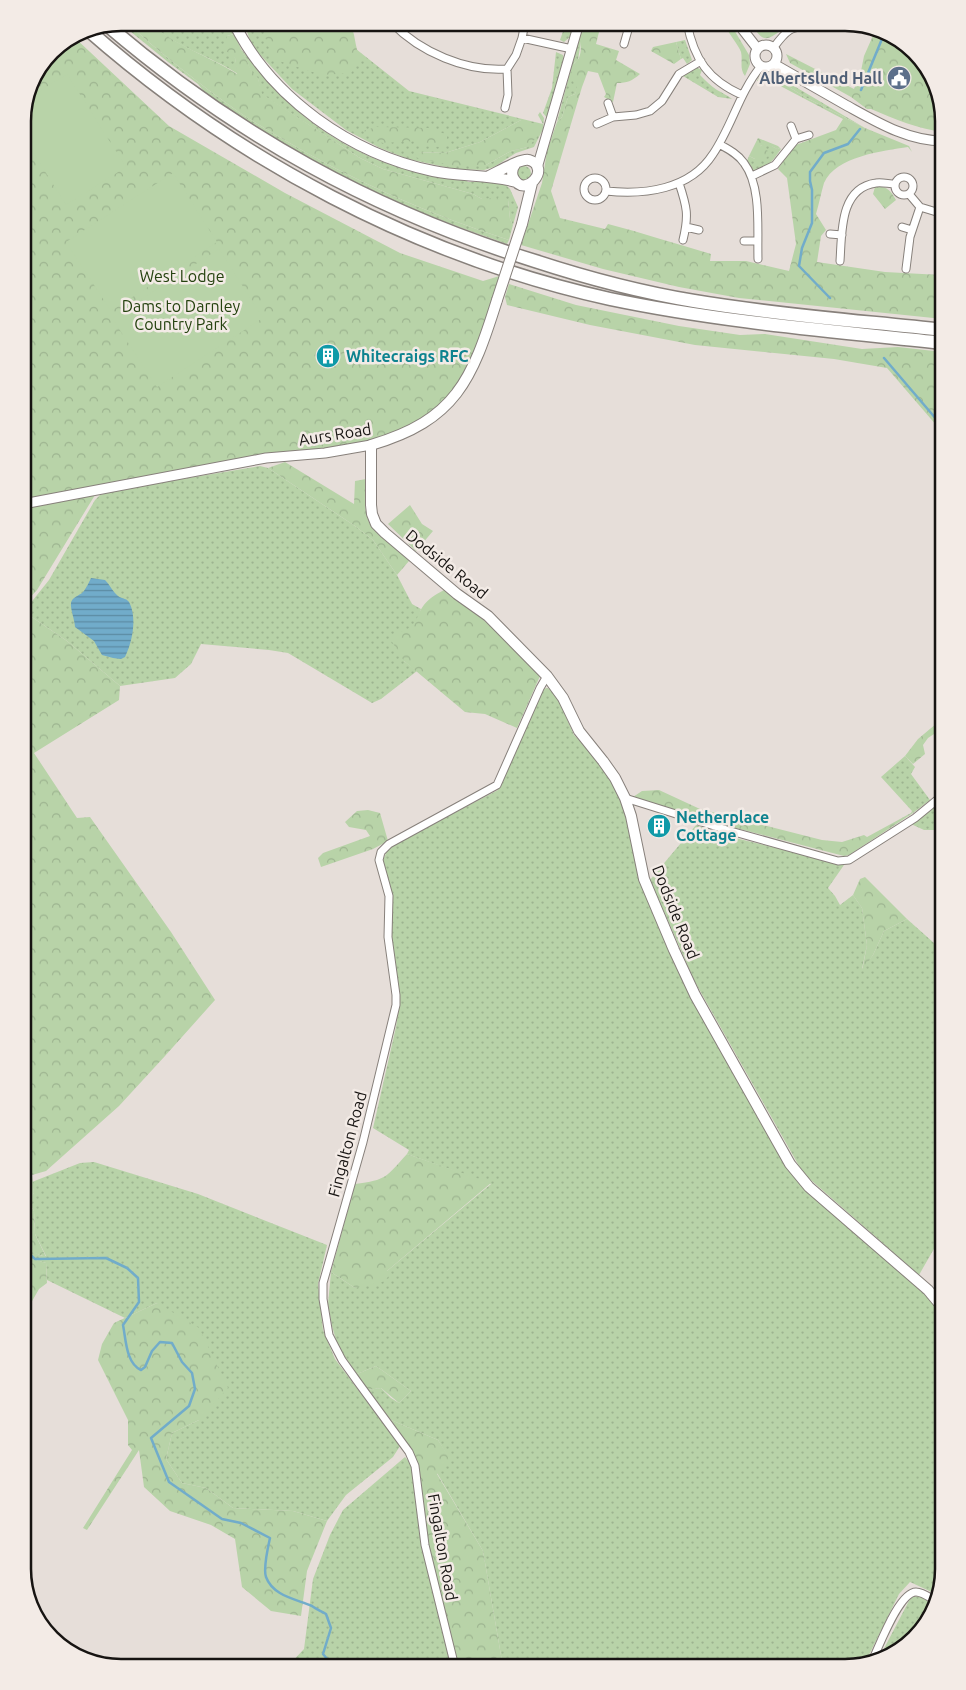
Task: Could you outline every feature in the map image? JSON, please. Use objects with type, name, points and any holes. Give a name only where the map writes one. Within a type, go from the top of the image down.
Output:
[{"type":"highway","points":[[115,32],[196,96],[284,153],[340,184],[385,205],[478,243],[603,281],[694,301],[746,309],[935,329]]},
{"type":"highway","points":[[94,35],[152,84],[256,155],[339,201],[387,224],[516,274],[607,298],[662,309],[761,323],[935,342]]},
{"type":"main road","points":[[239,31],[250,51],[279,86],[308,111],[340,134],[377,153],[411,166],[446,174],[487,176],[528,185],[537,176],[537,168],[532,161],[520,161],[487,176]]},
{"type":"main road","points":[[518,183],[512,175],[513,166],[520,161]]},
{"type":"main road","name":"Aurs Road","points":[[518,183],[524,207],[522,224]]},
{"type":"main road","name":"Aurs Road","points":[[371,446],[395,438],[418,427],[438,412],[458,392],[470,374],[481,352],[522,224],[532,183]]},
{"type":"main road","name":"Dodside Road","points":[[371,446],[371,505],[376,524],[457,594],[488,616],[547,676],[563,698],[579,731],[615,778],[631,816],[644,879],[674,950],[695,995],[790,1164],[809,1187],[935,1298]]},
{"type":"street","points":[[400,31],[424,49],[444,58],[495,70],[507,69]]},
{"type":"street","points":[[505,108],[508,95],[507,69],[516,55],[523,31]]},
{"type":"street","points":[[537,168],[577,31]]},
{"type":"street","points":[[624,44],[628,31]]},
{"type":"street","points":[[688,31],[691,42],[701,61],[715,80],[742,95]]},
{"type":"street","points":[[745,31],[757,48]]},
{"type":"street","points":[[774,47],[786,31]]},
{"type":"street","points":[[522,38],[572,49]]},
{"type":"street","points":[[764,44],[774,47],[777,58],[774,64],[768,67],[758,64],[754,58],[757,48],[764,44]]},
{"type":"street","points":[[597,124],[612,117],[643,114],[658,106],[679,74],[701,61]]},
{"type":"street","points":[[774,64],[878,123],[905,135],[935,141]]},
{"type":"street","points":[[606,191],[642,193],[661,190],[678,183],[703,167],[713,156],[742,95],[761,66]]},
{"type":"street","points":[[608,103],[612,117]]},
{"type":"street","points":[[791,126],[796,139]]},
{"type":"street","points":[[752,176],[775,165],[796,139],[809,135]]},
{"type":"street","points":[[520,161],[536,151],[546,140]]},
{"type":"street","points":[[719,144],[733,152],[744,162],[752,176],[757,201],[758,259]]},
{"type":"street","points":[[900,178],[909,179],[913,186],[909,194],[903,196],[898,193],[895,184],[900,178]]},
{"type":"street","points":[[840,261],[845,209],[850,200],[857,192],[869,184],[878,182],[895,184]]},
{"type":"street","points":[[678,183],[687,206],[683,240]]},
{"type":"street","points":[[909,194],[920,207],[935,211]]},
{"type":"street","points":[[906,269],[912,230],[920,207]]},
{"type":"street","points":[[686,227],[699,230]]},
{"type":"street","points":[[902,227],[912,230]]},
{"type":"street","points":[[830,234],[842,235]]},
{"type":"street","points":[[744,241],[757,241]]},
{"type":"street","name":"Aurs Road","points":[[31,502],[266,458],[325,453],[371,446]]},
{"type":"street","name":"Fingalton Road","points":[[454,1659],[425,1545],[415,1466],[409,1452],[342,1360],[329,1335],[323,1299],[323,1283],[363,1142],[396,1005],[388,937],[389,896],[379,860],[381,852],[389,844],[497,785],[547,676]]},
{"type":"street","points":[[625,798],[727,830],[838,860],[849,860],[915,818],[935,802]]},
{"type":"street","points":[[876,1653],[898,1606],[905,1597],[910,1593],[917,1592],[930,1598]]},
{"type":"green space","points":[[130,31],[136,31],[180,68],[236,110],[308,154],[421,208],[509,240],[507,244],[438,219],[347,178],[251,124],[205,93],[198,84]]},
{"type":"green space","points":[[136,31],[159,31],[237,74],[235,58],[225,50],[227,36],[234,34],[252,72],[258,78],[262,94],[360,158],[383,169],[473,194],[482,199],[503,197],[508,200],[510,219],[513,225],[509,240],[421,208],[308,154],[236,110]]},
{"type":"green space","points":[[159,31],[232,31],[234,34],[227,36],[235,58],[238,74],[181,44]]},
{"type":"green space","points":[[247,31],[264,31],[264,34],[356,49],[409,91],[543,124],[538,115],[540,112],[544,118],[543,129],[534,147],[516,153],[494,167],[484,170],[454,169],[408,159],[380,148],[346,130],[292,89],[252,46]],"holes":[[[521,120],[528,147],[511,151],[486,165],[417,152],[445,153],[480,142]]]},
{"type":"green space","points":[[264,31],[353,31],[360,57],[351,73],[322,75],[273,59]]},
{"type":"green space","points":[[563,31],[572,31],[571,36],[564,42],[560,40]]},
{"type":"green space","points":[[581,31],[583,31],[578,60],[574,63],[578,86],[575,94],[568,97],[562,117],[557,122]]},
{"type":"green space","points":[[599,31],[596,44],[619,51],[616,60],[640,74],[624,83],[617,83],[613,102],[604,97],[606,94],[598,73],[588,71],[551,191],[560,218],[605,229],[608,224],[634,231],[711,254],[710,261],[746,261],[789,271],[796,244],[787,178],[778,169],[793,146],[836,130],[843,119],[769,80],[757,81],[764,76],[772,76],[803,96],[865,128],[909,146],[912,152],[908,147],[861,156],[849,161],[830,174],[824,183],[816,214],[826,230],[821,236],[817,262],[885,272],[935,275],[935,318],[739,298],[679,287],[603,269],[521,245],[542,183],[547,151],[557,122],[562,117],[568,97],[575,94],[577,86],[575,86],[571,76],[574,63],[579,58],[580,40],[583,32]]},
{"type":"green space","points":[[728,31],[735,31],[749,55],[750,64],[745,76],[741,52]]},
{"type":"green space","points":[[756,31],[780,31],[767,38]]},
{"type":"green space","points":[[873,36],[895,46],[912,62],[920,71],[932,98],[935,131],[867,109],[851,97],[790,63],[786,54],[854,89],[864,56]]},
{"type":"green space","points":[[685,40],[692,60],[687,64],[683,58],[681,59],[676,42]]},
{"type":"green space","name":"Dams to Darnley Country Park","points":[[79,42],[169,126],[285,193],[400,253],[483,281],[506,274],[489,325],[450,401],[389,440],[132,482],[95,495],[37,590],[31,596],[31,116],[36,93],[43,76],[54,62],[71,46]]},
{"type":"green space","points":[[676,42],[681,59],[674,64],[651,51],[653,47]]},
{"type":"green space","points":[[241,49],[287,101],[306,117],[326,132],[370,157],[418,173],[442,178],[466,180],[468,182],[496,182],[505,184],[510,189],[518,207],[513,225],[510,219],[508,200],[482,199],[473,194],[383,169],[360,158],[261,94],[258,79],[252,73]]},
{"type":"green space","points":[[556,52],[563,55],[564,59],[548,119],[543,113],[552,88]]},
{"type":"green space","points":[[696,67],[702,70],[700,75],[710,85],[732,99],[718,97],[683,76]]},
{"type":"green space","points":[[771,73],[777,76],[865,128],[803,96],[772,76],[757,81],[760,75]]},
{"type":"green space","points":[[67,74],[126,167],[66,205],[31,149],[31,116],[36,94]]},
{"type":"green space","points":[[521,120],[540,125],[537,137],[528,147],[511,151],[486,165],[455,166],[414,157],[417,152],[445,153],[480,142]]},
{"type":"green space","points":[[376,127],[430,128],[447,135],[447,142],[442,147],[422,146],[416,141],[383,143],[373,140],[363,131]]},
{"type":"green space","points":[[758,138],[781,149],[767,144],[760,146],[768,151],[768,156],[765,159],[755,159],[749,156]]},
{"type":"green space","points":[[767,143],[781,149],[766,166],[753,170],[747,161],[749,156],[755,159],[761,148],[760,146]]},
{"type":"green space","points":[[521,166],[527,166],[531,173],[527,180],[521,180],[517,176],[517,170]]},
{"type":"green space","points":[[173,173],[217,242],[111,311],[66,242]]},
{"type":"green space","points":[[875,187],[888,189],[896,200],[885,209],[873,194]]},
{"type":"green space","name":"West Lodge","points":[[219,249],[263,318],[157,387],[112,318]]},
{"type":"green space","points":[[509,284],[576,305],[679,326],[740,335],[765,334],[862,349],[898,347],[935,351],[935,424],[887,368],[834,359],[695,345],[590,325],[507,305],[505,297]]},
{"type":"green space","points":[[285,462],[354,504],[355,481],[366,479],[365,508],[370,524],[409,561],[397,575],[373,540],[268,468]]},
{"type":"green space","points":[[260,466],[268,468],[373,540],[397,575],[412,604],[421,609],[404,661],[417,671],[381,699],[372,703],[288,653],[201,644],[191,664],[175,678],[120,686],[67,641],[31,616],[31,602],[49,580],[95,500],[100,495],[122,489]]},
{"type":"green space","points":[[410,505],[422,524],[433,531],[416,551],[388,524]]},
{"type":"green space","points":[[444,590],[477,614],[518,652],[540,676],[517,728],[485,714],[465,712],[404,661],[389,637],[414,626],[424,604]]},
{"type":"green space","points":[[31,616],[67,641],[120,686],[119,700],[34,753],[77,818],[90,817],[171,932],[215,1000],[119,1106],[46,1171],[32,1175],[34,1193],[31,1197]]},
{"type":"green space","points":[[546,688],[551,689],[557,697],[574,735],[608,771],[624,804],[643,885],[675,966],[792,1175],[812,1196],[920,1288],[935,1306],[935,1574],[933,1586],[931,1592],[910,1582],[899,1594],[868,1656],[844,1659],[502,1659],[483,1551],[437,1473],[450,1460],[438,1440],[391,1420],[368,1390],[381,1388],[399,1403],[411,1391],[376,1366],[357,1374],[338,1347],[328,1304],[331,1272],[355,1288],[387,1271],[491,1184],[407,1154],[409,1150],[373,1128],[396,1027],[400,1000],[392,941],[391,894],[383,860],[389,847],[498,790],[542,691]]},
{"type":"green space","points":[[935,725],[935,734],[928,738],[923,745],[925,754],[913,764],[905,756],[918,739]]},
{"type":"green space","points":[[905,756],[915,767],[911,774],[930,800],[913,813],[881,777]]},
{"type":"green space","points":[[659,790],[700,809],[822,840],[842,842],[864,835],[867,837],[912,811],[913,813],[849,855],[844,856],[724,825],[633,797],[642,791]]},
{"type":"green space","points":[[935,805],[935,830],[924,830],[911,824]]},
{"type":"green space","points":[[368,810],[380,813],[388,841],[373,849],[321,867],[318,858],[323,853],[370,836],[366,830],[349,827],[345,822],[357,811]]},
{"type":"green space","points":[[696,825],[719,834],[844,865],[828,888],[840,905],[853,895],[862,908],[867,945],[862,969],[873,955],[884,931],[907,919],[935,944],[935,1247],[919,1275],[803,1173],[695,982],[650,880]]},
{"type":"green space","points":[[865,877],[907,919],[884,931],[873,955],[862,971],[867,945],[862,908],[853,895],[860,879]]},
{"type":"green space","points":[[407,1154],[491,1183],[387,1271],[388,1277],[382,1282],[355,1288],[331,1272],[355,1184],[380,1179],[390,1173]]},
{"type":"green space","points":[[94,1162],[198,1194],[327,1245],[318,1284],[323,1330],[335,1359],[400,1446],[393,1457],[346,1495],[327,1521],[293,1511],[233,1508],[206,1488],[182,1483],[166,1459],[172,1433],[199,1420],[157,1303],[125,1318],[47,1280],[46,1263],[32,1259],[31,1251],[46,1256],[35,1234],[34,1211],[31,1206],[31,1197],[34,1193],[32,1182],[80,1163]]},
{"type":"green space","points":[[31,1206],[34,1211],[35,1234],[46,1257],[31,1252]]},
{"type":"green space","points":[[31,1252],[33,1259],[46,1263],[47,1283],[39,1289],[31,1303]]},
{"type":"green space","points":[[157,1303],[199,1328],[228,1388],[199,1420],[172,1433],[166,1459],[182,1483],[206,1488],[233,1508],[293,1511],[327,1521],[307,1571],[301,1616],[271,1611],[242,1587],[235,1539],[211,1525],[170,1511],[144,1487],[139,1450],[87,1530],[83,1528],[132,1450],[128,1445],[128,1420],[98,1360],[102,1344],[114,1323]]},
{"type":"green space","points":[[376,1366],[411,1391],[399,1403],[381,1388],[368,1390],[357,1374]]},
{"type":"green space","points":[[391,1420],[438,1440],[451,1460],[437,1474],[483,1551],[502,1659],[457,1659],[429,1547],[421,1484],[413,1453]]},
{"type":"green space","points":[[405,1457],[411,1464],[450,1659],[295,1659],[304,1649],[313,1579],[330,1535],[343,1510]]},
{"type":"green space","points":[[920,1596],[928,1602],[920,1619],[895,1644],[884,1649],[911,1597]]},
{"type":"water","points":[[91,578],[105,580],[116,594],[130,604],[133,617],[132,638],[125,657],[121,659],[102,655],[94,641],[75,627],[71,603],[74,598],[84,591]]},
{"type":"waterway","points":[[861,90],[882,40]]},
{"type":"waterway","points":[[830,298],[799,266],[802,248],[812,223],[810,172],[824,153],[848,144],[860,129]]},
{"type":"waterway","points":[[884,358],[935,418]]},
{"type":"waterway","points":[[31,1256],[35,1259],[106,1258],[127,1268],[138,1278],[139,1302],[123,1325],[127,1350],[132,1362],[141,1370],[145,1367],[152,1351],[160,1342],[172,1343],[182,1362],[192,1373],[195,1389],[189,1406],[151,1438],[169,1482],[222,1519],[241,1523],[270,1538],[266,1558],[266,1577],[279,1593],[312,1606],[326,1614],[331,1628],[323,1654],[327,1659]]},
{"type":"place","name":"Albertslund Hall","points":[[899,78]]},
{"type":"place","name":"Whitecraigs RFC","points":[[328,356]]},
{"type":"place","name":"Netherplace Cottage","points":[[659,826]]}]
